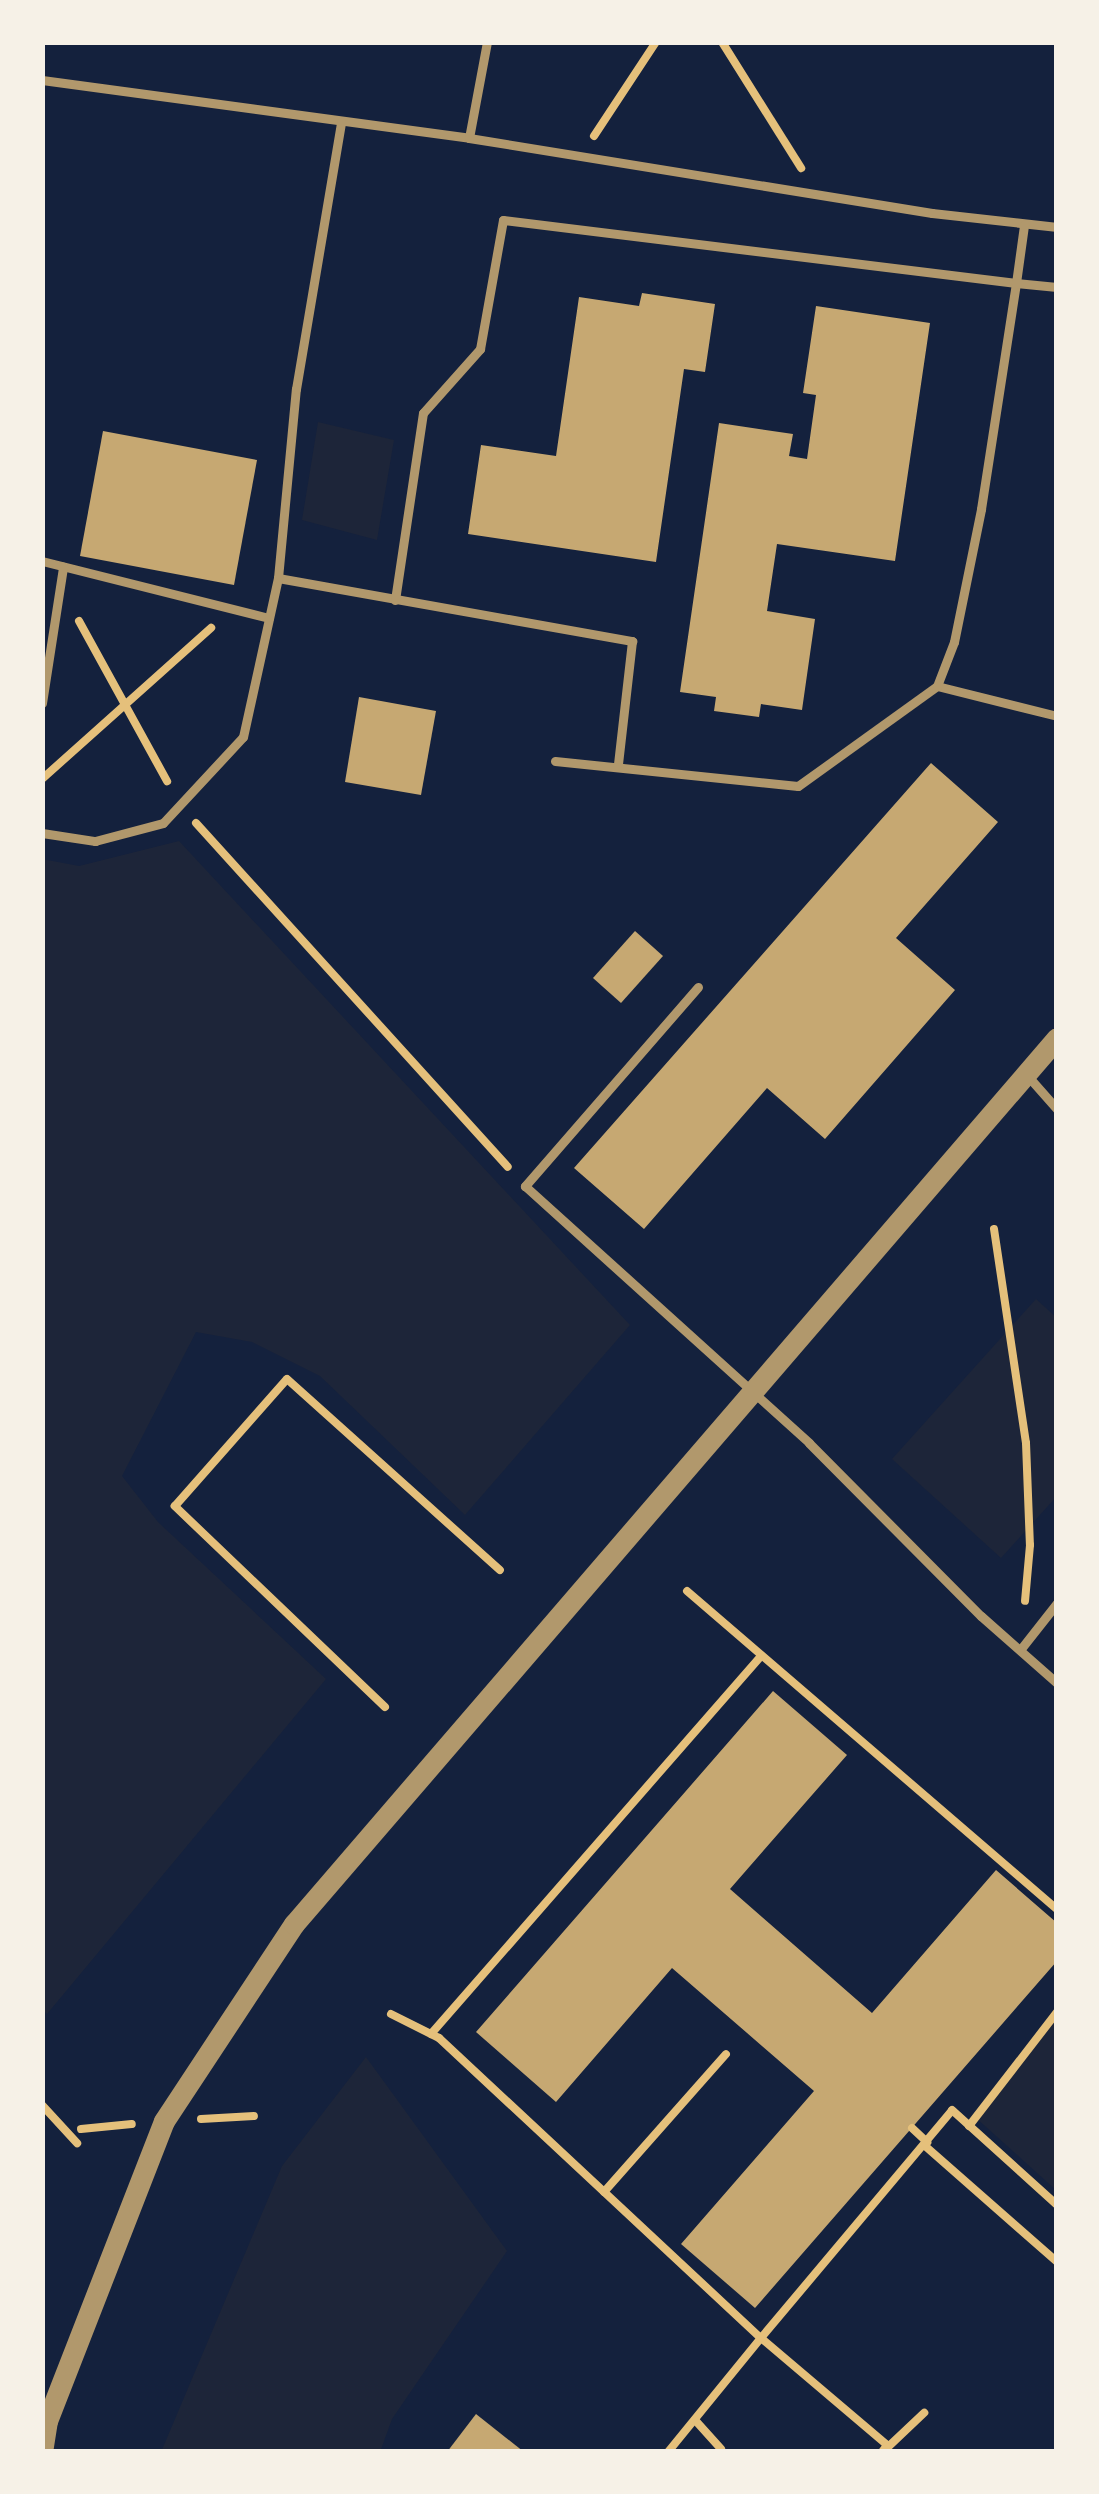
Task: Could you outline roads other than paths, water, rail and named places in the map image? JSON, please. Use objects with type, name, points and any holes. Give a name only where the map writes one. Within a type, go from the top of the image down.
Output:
[{"type":"street","points":[[42,2452],[45,2419],[164,2121],[294,1924],[1057,1038]]},
{"type":"lane","points":[[469,138],[487,42]]},
{"type":"lane","points":[[42,80],[469,138],[818,195],[1057,227]]},
{"type":"lane","points":[[42,833],[95,842],[163,823],[242,737],[278,578],[296,389],[340,122]]},
{"type":"lane","points":[[395,600],[423,413],[480,349],[503,220],[1057,287]]},
{"type":"lane","points":[[555,760],[798,786],[938,686],[954,642],[982,509],[1024,224]]},
{"type":"lane","points":[[42,561],[269,619]]},
{"type":"lane","points":[[42,703],[63,566]]},
{"type":"lane","points":[[278,578],[632,641],[619,764]]},
{"type":"lane","points":[[938,686],[1057,716]]},
{"type":"lane","points":[[698,987],[525,1186],[751,1391],[1057,1683]]},
{"type":"lane","points":[[1027,1074],[1057,1109]]},
{"type":"lane","points":[[1020,1650],[1057,1603]]}]
